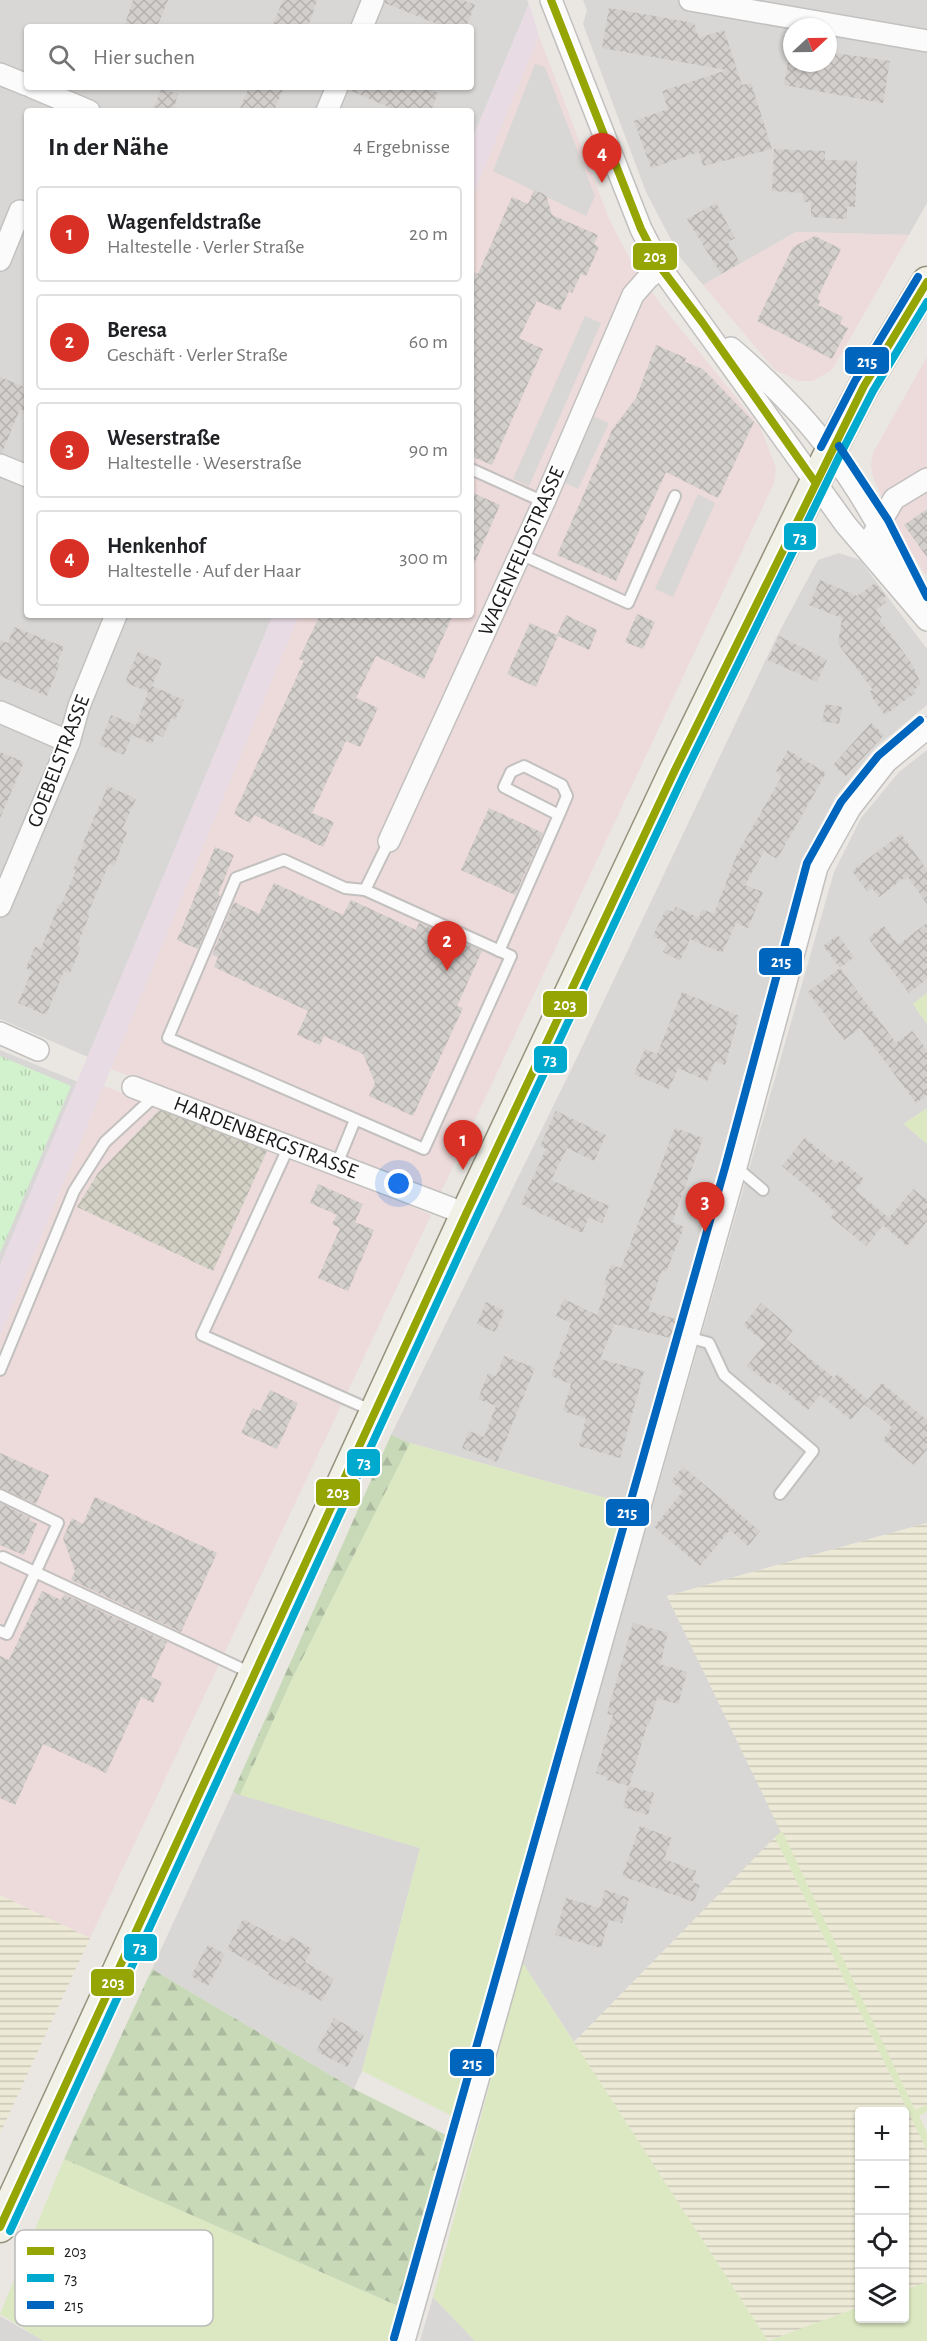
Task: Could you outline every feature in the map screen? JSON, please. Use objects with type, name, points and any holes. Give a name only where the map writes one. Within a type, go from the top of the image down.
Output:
[{"type":"main road","points":[[0,2227],[466,1214],[679,762],[864,386],[927,282]]},
{"type":"street","points":[[363,24],[373,0]]},
{"type":"street","points":[[690,0],[927,41]]},
{"type":"street","points":[[555,2],[641,230],[661,268],[846,525],[924,616]]},
{"type":"street","points":[[0,74],[24,84]]},
{"type":"street","points":[[39,90],[82,108]]},
{"type":"street","points":[[328,108],[336,90]]},
{"type":"street","points":[[0,260],[20,211]]},
{"type":"street","name":"WAGENFELDSTRASSE","points":[[389,841],[544,502],[633,295],[648,278],[661,268]]},
{"type":"street","points":[[702,322],[792,405],[830,452],[879,526],[924,616]]},
{"type":"street","points":[[0,465],[24,475]]},
{"type":"street","points":[[866,547],[894,499],[927,479]]},
{"type":"street","name":"GOEBELSTRASSE","points":[[0,906],[69,742],[79,706],[116,618]]},
{"type":"street","points":[[0,712],[69,742]]},
{"type":"street","points":[[404,2341],[736,1167],[817,867],[850,808],[886,762],[927,728]]},
{"type":"street","points":[[0,1033],[38,1050]]},
{"type":"street","name":"HARDENBERGSTRASSE","points":[[133,1087],[466,1214]]},
{"type":"lane","points":[[474,470],[544,502]]},
{"type":"lane","points":[[520,554],[628,603],[675,496]]},
{"type":"lane","points":[[499,951],[559,815],[567,796],[562,785],[524,766],[511,772],[504,787],[559,815]]},
{"type":"lane","points":[[365,890],[389,841]]},
{"type":"lane","points":[[284,860],[345,888],[365,890],[499,951],[511,956],[424,1149],[168,1038],[236,878],[284,860]]},
{"type":"lane","points":[[0,1370],[74,1191],[105,1142],[156,1095]]},
{"type":"lane","points":[[337,1164],[355,1119]]},
{"type":"lane","points":[[289,1146],[202,1335],[376,1413]]},
{"type":"lane","points":[[736,1167],[763,1190]]},
{"type":"lane","points":[[688,1337],[709,1343],[724,1375],[813,1451],[780,1494]]},
{"type":"lane","points":[[0,1495],[58,1522],[7,1634],[0,1631]]},
{"type":"lane","points":[[3,1557],[254,1675]]},
{"type":"shaded area","points":[[0,0],[527,0],[529,4],[474,135],[474,108],[24,108],[24,618],[272,618],[88,1057],[0,1019]]},
{"type":"shaded area","points":[[583,0],[927,0],[927,203],[909,235],[796,232],[703,285],[680,257],[646,192],[583,24],[587,10]]},
{"type":"shaded area","points":[[529,4],[539,36],[474,193],[474,135]]},
{"type":"shaded area","points":[[539,36],[609,219],[632,263],[662,306],[760,427],[776,468],[774,483],[441,1192],[111,1069],[298,618],[474,618],[474,193]]},
{"type":"shaded area","points":[[535,64],[545,67],[595,196],[586,216],[493,171]]},
{"type":"shaded area","points":[[345,100],[363,107],[363,108],[341,108]]},
{"type":"shaded area","points":[[796,232],[909,235],[832,370],[813,381],[799,381],[775,370],[703,285]]},
{"type":"shaded area","points":[[585,316],[601,323],[529,486],[513,479]]},
{"type":"shaded area","points":[[927,357],[927,573],[925,574],[895,526],[873,477],[871,465],[873,453]]},
{"type":"shaded area","points":[[593,416],[609,423],[578,489],[563,482]]},
{"type":"shaded area","points":[[698,494],[715,503],[673,597],[655,589]]},
{"type":"shaded area","points":[[839,553],[860,560],[927,649],[927,705],[875,748],[835,798],[802,862],[627,1504],[410,1443],[391,1435],[571,1070],[777,636],[818,560]]},
{"type":"shaded area","points":[[272,618],[298,618],[0,1336],[0,1265]]},
{"type":"shaded area","points":[[927,750],[927,993],[913,1004],[927,1024],[927,1108],[904,1124],[927,1144],[927,1523],[667,1596],[782,1831],[574,2042],[522,1962],[834,872],[861,818],[899,772]]},
{"type":"shaded area","points":[[0,1050],[78,1082],[0,1265]]},
{"type":"shaded area","points":[[800,1075],[863,1128],[838,1158],[803,1129],[791,1144],[761,1130],[771,1092],[784,1096]]},
{"type":"shaded area","points":[[104,1086],[161,1108],[98,1173],[77,1207],[213,1271],[267,1151],[385,1195],[431,1215],[90,1938],[0,1895],[0,1336]]},
{"type":"shaded area","points":[[161,1108],[267,1151],[213,1271],[77,1207],[98,1173]]},
{"type":"shaded area","points":[[746,1206],[787,1241],[751,1286],[728,1277]]},
{"type":"shaded area","points":[[711,1398],[842,1504],[827,1532],[787,1539],[675,1448]]},
{"type":"shaded area","points":[[927,1523],[927,2105],[915,2110],[667,1596]]},
{"type":"shaded area","points":[[233,1792],[420,1848],[362,2071],[354,2089],[152,1969]]},
{"type":"shaded area","points":[[775,1837],[906,2107],[855,2107],[855,2308],[768,2341],[574,2042]]},
{"type":"shaded area","points":[[0,1895],[90,1938],[0,2134]]},
{"type":"shaded area","points":[[909,2113],[927,2150],[927,2282],[909,2289]]},
{"type":"shaded area","points":[[433,2297],[475,2341],[420,2341]]},
{"type":"shaded area","points":[[0,2316],[44,2341],[0,2341]]},
{"type":"green space","points":[[927,993],[927,1024],[913,1004]]},
{"type":"green space","points":[[0,1056],[71,1086],[0,1253]]},
{"type":"green space","points":[[927,1108],[927,1144],[904,1124]]},
{"type":"green space","points":[[391,1435],[410,1443],[290,1683],[240,1795],[233,1792]]},
{"type":"green space","points":[[410,1443],[627,1504],[456,2118],[362,2071],[420,1848],[240,1795],[290,1683]]},
{"type":"green space","points":[[782,1831],[915,2110],[927,2105],[927,2112],[919,2116],[927,2133],[927,2150],[909,2113],[909,2107],[906,2107],[775,1837]]},
{"type":"green space","points":[[522,1962],[768,2341],[475,2341],[433,2297]]},
{"type":"green space","points":[[152,1969],[354,2089],[448,2136],[398,2306],[64,2159]]},
{"type":"green space","points":[[64,2159],[398,2306],[388,2341],[44,2341],[20,2326],[213,2326],[213,2230],[35,2230]]},
{"type":"green space","points":[[15,2278],[15,2323],[0,2314]]},
{"type":"green space","points":[[927,2282],[927,2341],[768,2341],[855,2308],[855,2323],[909,2323],[909,2289]]},
{"type":"building","points":[[133,0],[168,0],[158,24],[125,24]]},
{"type":"building","points":[[283,0],[317,0],[309,24],[273,24]]},
{"type":"building","points":[[385,0],[463,0],[475,5],[467,24],[438,24],[385,3]]},
{"type":"building","points":[[609,8],[694,23],[699,38],[724,30],[742,85],[751,83],[772,149],[703,166],[699,152],[651,168],[634,121],[668,109],[662,91],[727,70],[602,48]]},
{"type":"building","points":[[837,53],[890,61],[883,103],[784,85],[786,72],[837,72]]},
{"type":"building","points":[[161,90],[178,94],[174,108],[154,107]]},
{"type":"building","points":[[248,90],[283,90],[275,108],[240,108]]},
{"type":"building","points":[[349,90],[431,90],[438,93],[432,108],[391,108]]},
{"type":"building","points":[[774,149],[825,151],[825,160],[857,161],[855,207],[847,206],[847,219],[811,217],[811,202],[803,202],[803,193],[772,191]]},
{"type":"building","points":[[534,190],[546,195],[552,215],[598,235],[594,244],[599,247],[586,276],[581,274],[572,293],[569,291],[560,311],[537,301],[519,338],[543,349],[492,465],[474,457],[474,272],[478,274],[512,197],[528,204]]},
{"type":"building","points":[[716,203],[735,238],[728,242],[740,263],[721,274],[687,219]]},
{"type":"building","points":[[815,236],[841,249],[817,299],[821,300],[818,305],[843,317],[840,324],[848,328],[832,359],[757,321],[793,247]]},
{"type":"building","points":[[656,345],[686,358],[685,362],[703,369],[754,422],[718,498],[666,472],[616,581],[557,555],[612,430],[636,398]]},
{"type":"building","points":[[0,377],[24,387],[24,411],[20,409],[2,453],[0,453]]},
{"type":"building","points":[[474,493],[500,505],[474,564]]},
{"type":"building","points":[[927,509],[927,557],[904,525]]},
{"type":"building","points":[[820,580],[857,596],[875,583],[886,596],[883,598],[886,602],[876,610],[882,618],[879,619],[912,664],[921,684],[914,690],[915,693],[885,715],[873,699],[870,691],[873,690],[838,644],[842,618],[809,605]]},
{"type":"building","points":[[637,614],[655,622],[643,649],[625,642]]},
{"type":"building","points":[[566,615],[597,630],[589,650],[558,636],[536,687],[507,674],[530,623],[557,635]]},
{"type":"building","points":[[319,618],[452,618],[424,679],[376,656],[356,698],[378,708],[360,747],[346,741],[312,813],[334,822],[323,847],[254,815],[250,823],[234,814],[304,661],[299,659]]},
{"type":"building","points":[[14,627],[64,647],[47,696],[0,676],[0,640],[8,643]]},
{"type":"building","points":[[779,636],[827,660],[817,682],[768,660]]},
{"type":"building","points":[[138,652],[162,662],[152,686],[184,700],[175,720],[171,718],[163,737],[156,734],[152,744],[132,735],[124,755],[99,745],[111,715],[136,725],[148,692],[125,682]]},
{"type":"building","points":[[826,704],[842,707],[839,724],[822,721]]},
{"type":"building","points":[[871,723],[884,735],[846,776],[833,765]]},
{"type":"building","points":[[788,750],[826,773],[777,859],[764,851],[745,885],[763,892],[748,928],[736,923],[722,953],[690,939],[680,961],[663,952],[667,943],[653,936],[666,909],[673,912],[676,907],[699,918],[702,909],[714,914],[737,854],[782,776],[776,771]]},
{"type":"building","points":[[0,752],[24,762],[0,818]]},
{"type":"building","points":[[108,786],[136,799],[122,829],[127,832],[114,866],[109,864],[87,915],[89,916],[77,946],[81,947],[70,973],[64,971],[46,1015],[18,1003],[32,971],[26,968],[35,947],[41,949],[59,904],[61,905],[76,871],[73,870],[83,843]]},
{"type":"building","points":[[489,808],[543,833],[515,895],[461,870]]},
{"type":"building","points":[[901,834],[927,870],[927,904],[908,877],[879,897],[872,888],[867,891],[852,871]]},
{"type":"building","points":[[215,847],[234,855],[198,949],[177,940]]},
{"type":"building","points":[[274,883],[343,915],[351,900],[416,930],[419,923],[482,951],[457,1006],[463,1008],[413,1116],[369,1096],[375,1083],[363,1054],[324,1036],[320,1045],[297,1035],[308,1011],[214,967],[218,957],[212,955],[234,902],[259,914]]},
{"type":"building","points":[[927,923],[927,979],[909,993],[868,938],[884,926],[898,945]]},
{"type":"building","points":[[838,935],[854,957],[840,968],[823,946]]},
{"type":"building","points":[[840,968],[896,1043],[912,1031],[927,1050],[927,1095],[916,1103],[860,1028],[844,1040],[808,992]]},
{"type":"building","points":[[682,992],[739,1016],[725,1065],[715,1061],[707,1081],[678,1068],[669,1089],[634,1074],[645,1049],[657,1054]]},
{"type":"building","points":[[556,1111],[606,1135],[594,1161],[567,1148],[551,1180],[609,1206],[602,1223],[589,1217],[582,1233],[521,1204],[546,1149],[540,1146]]},
{"type":"building","points":[[675,1128],[703,1138],[672,1222],[684,1227],[666,1272],[662,1270],[648,1311],[676,1319],[670,1338],[615,1324],[600,1359],[644,1371],[620,1458],[579,1446],[586,1418],[563,1411],[571,1384],[551,1376],[571,1323],[556,1316],[564,1299],[597,1315],[607,1287],[604,1283],[611,1265],[621,1268]]},
{"type":"building","points":[[805,1138],[837,1164],[841,1160],[864,1179],[855,1190],[889,1218],[866,1246],[831,1217],[835,1212],[826,1203],[782,1166]]},
{"type":"building","points":[[318,1184],[363,1204],[355,1222],[374,1230],[348,1291],[318,1278],[340,1228],[332,1224],[337,1215],[310,1203]]},
{"type":"building","points":[[913,1189],[927,1200],[927,1221],[907,1246],[883,1225]]},
{"type":"building","points":[[486,1302],[505,1311],[495,1332],[477,1324]]},
{"type":"building","points":[[761,1303],[793,1330],[786,1339],[834,1378],[837,1374],[868,1400],[851,1420],[820,1395],[808,1410],[772,1381],[770,1384],[747,1366],[766,1343],[743,1325]]},
{"type":"building","points":[[504,1356],[535,1368],[497,1462],[462,1448],[469,1431],[484,1437],[496,1406],[478,1399],[488,1373],[496,1376]]},
{"type":"building","points":[[882,1383],[927,1420],[927,1449],[914,1465],[883,1440],[892,1427],[864,1404]]},
{"type":"building","points":[[270,1390],[298,1403],[277,1449],[241,1433],[253,1408],[260,1411]]},
{"type":"building","points":[[0,1453],[49,1475],[36,1504],[0,1488]]},
{"type":"building","points":[[683,1467],[760,1531],[748,1546],[730,1530],[700,1566],[654,1527],[683,1491],[671,1481]]},
{"type":"building","points":[[95,1497],[217,1553],[181,1632],[71,1580],[75,1571],[63,1538],[72,1518],[83,1524]]},
{"type":"building","points":[[0,1503],[37,1524],[24,1555],[0,1545]]},
{"type":"building","points":[[42,1591],[61,1600],[64,1594],[167,1642],[151,1677],[162,1682],[153,1703],[141,1697],[106,1773],[43,1744],[15,1805],[0,1798],[0,1656],[9,1660]]},
{"type":"building","points":[[633,1623],[668,1633],[660,1664],[687,1672],[678,1704],[657,1698],[629,1786],[607,1780],[607,1777],[596,1773],[613,1715],[607,1714]]},
{"type":"building","points":[[629,1786],[654,1793],[648,1815],[623,1807]]},
{"type":"building","points":[[640,1826],[672,1838],[664,1859],[696,1871],[692,1882],[700,1885],[694,1902],[622,1876]]},
{"type":"building","points":[[605,1890],[629,1898],[622,1923],[609,1920],[601,1948],[555,1935],[566,1898],[600,1908]]},
{"type":"building","points":[[243,1919],[287,1943],[290,1936],[312,1949],[305,1962],[334,1979],[322,2001],[292,1985],[291,1988],[268,1975],[270,1973],[227,1949]]},
{"type":"building","points":[[208,1945],[225,1954],[208,1986],[191,1976]]},
{"type":"building","points":[[334,2018],[364,2035],[347,2067],[316,2051]]},
{"type":"transit line","name":"203","points":[[551,0],[641,229],[661,268],[815,482]]},
{"type":"transit line","name":"215","points":[[821,447],[855,381],[918,277]]},
{"type":"transit line","name":"203","points":[[0,2227],[466,1214],[674,772],[864,386],[927,282]]},
{"type":"transit line","name":"73","points":[[10,2231],[476,1218],[683,777],[839,457],[873,391],[927,302]]},
{"type":"transit line","name":"215","points":[[839,446],[888,520],[927,597]]},
{"type":"transit line","name":"215","points":[[394,2338],[726,1164],[807,863],[841,802],[878,756],[920,720]]},
{"type":"place","name":"Henkenhof","points":[[602,183]]},
{"type":"place","name":"Beresa","points":[[447,971]]},
{"type":"place","name":"Wagenfeldstraße","points":[[463,1170]]},
{"type":"place","name":"Weserstraße","points":[[705,1232]]}]
